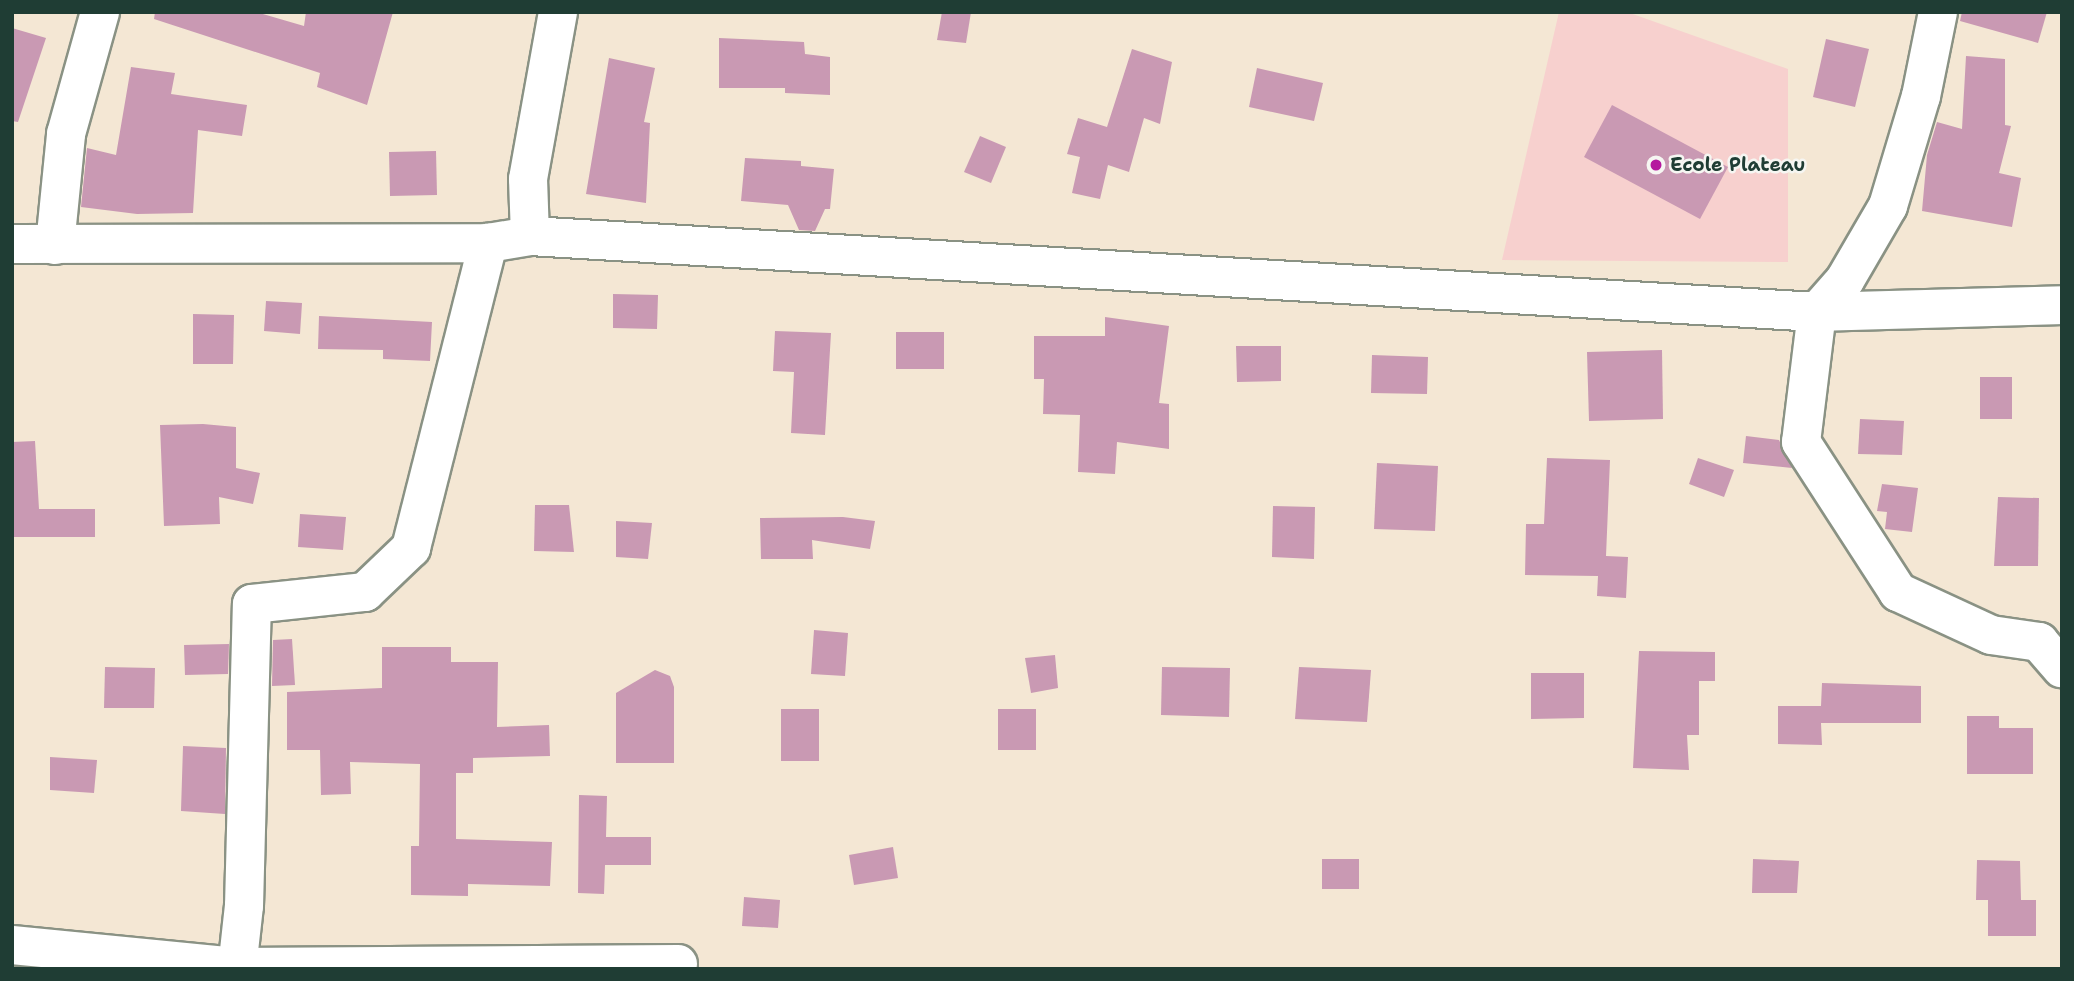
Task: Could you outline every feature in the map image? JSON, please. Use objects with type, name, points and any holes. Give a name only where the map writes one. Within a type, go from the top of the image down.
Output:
[{"type":"street","points":[[55,245],[66,134],[100,12]]},
{"type":"street","points":[[530,236],[528,179],[558,12]]},
{"type":"street","points":[[1938,12],[1921,96],[1888,206],[1845,280],[1817,312],[1801,442],[1898,592],[1992,635],[2054,650]]},
{"type":"street","points":[[12,244],[488,243],[530,236],[1817,312],[2062,305]]},
{"type":"street","points":[[237,968],[244,906],[252,604],[365,592],[411,548],[488,243]]},
{"type":"street","points":[[12,945],[237,968],[678,964]]},
{"type":"shaded area","name":"Ecole Plateau","points":[[1559,12],[1627,12],[1788,69],[1788,262],[1502,260]]},
{"type":"building","points":[[155,12],[256,12],[304,26],[306,12],[393,12],[367,105],[317,87],[320,73],[154,19]]},
{"type":"building","points":[[942,12],[971,12],[966,43],[937,40]]},
{"type":"building","points":[[1962,12],[2047,12],[2038,43],[1960,21]]},
{"type":"building","points":[[12,28],[46,38],[18,122],[12,121]]},
{"type":"building","points":[[719,38],[804,42],[805,54],[830,57],[830,95],[785,93],[785,88],[719,88]]},
{"type":"building","points":[[1826,39],[1869,49],[1855,107],[1813,97]]},
{"type":"building","points":[[1132,49],[1172,62],[1160,124],[1144,118],[1129,172],[1108,165],[1100,199],[1072,193],[1080,157],[1067,154],[1078,118],[1107,127]]},
{"type":"building","points":[[1966,56],[2005,59],[2005,125],[2011,126],[1999,173],[2021,178],[2012,227],[1922,211],[1927,155],[1937,122],[1962,129]]},
{"type":"building","points":[[609,58],[655,68],[644,122],[650,123],[646,203],[586,194]]},
{"type":"building","points":[[131,67],[175,73],[171,94],[247,105],[242,136],[198,130],[193,213],[137,214],[81,207],[87,148],[116,155]]},
{"type":"building","points":[[1257,68],[1323,83],[1314,121],[1249,107]]},
{"type":"building","points":[[1612,105],[1728,167],[1700,219],[1584,157]]},
{"type":"building","points":[[980,136],[1006,147],[991,183],[964,172]]},
{"type":"building","points":[[436,151],[437,195],[390,196],[389,152]]},
{"type":"building","points":[[745,158],[801,161],[801,166],[834,169],[830,209],[825,209],[815,231],[799,230],[788,205],[741,201]]},
{"type":"building","points":[[613,294],[658,295],[657,329],[613,328]]},
{"type":"building","points":[[266,301],[302,303],[300,334],[264,331]]},
{"type":"building","points":[[193,314],[234,315],[233,364],[193,364]]},
{"type":"building","points":[[319,316],[432,322],[430,361],[383,359],[383,350],[318,349]]},
{"type":"building","points":[[1105,317],[1169,326],[1159,403],[1169,404],[1169,449],[1117,442],[1115,474],[1078,472],[1080,415],[1043,414],[1044,379],[1034,379],[1034,336],[1105,336]]},
{"type":"building","points":[[775,331],[831,333],[825,435],[791,433],[794,372],[773,371]]},
{"type":"building","points":[[896,332],[944,332],[944,369],[896,369]]},
{"type":"building","points":[[1236,346],[1281,346],[1281,381],[1237,382]]},
{"type":"building","points":[[1662,350],[1663,419],[1589,421],[1587,352]]},
{"type":"building","points":[[1372,355],[1428,357],[1427,394],[1371,393]]},
{"type":"building","points":[[1980,377],[2012,377],[2012,419],[1980,419]]},
{"type":"building","points":[[1860,419],[1904,421],[1902,455],[1858,454]]},
{"type":"building","points":[[203,424],[236,427],[236,468],[260,473],[253,504],[219,497],[220,524],[164,526],[160,425]]},
{"type":"building","points":[[1746,436],[1779,440],[1792,468],[1743,463]]},
{"type":"building","points":[[35,441],[39,509],[95,509],[95,537],[12,537],[12,442]]},
{"type":"building","points":[[1547,458],[1610,460],[1606,556],[1628,557],[1626,598],[1597,596],[1598,576],[1525,575],[1526,524],[1544,524]]},
{"type":"building","points":[[1698,458],[1734,470],[1724,497],[1689,484]]},
{"type":"building","points":[[1377,463],[1438,466],[1435,531],[1374,529]]},
{"type":"building","points":[[1882,484],[1918,488],[1912,532],[1885,529],[1887,512],[1877,511]]},
{"type":"building","points":[[1998,497],[2039,498],[2038,566],[1994,566]]},
{"type":"building","points":[[535,505],[569,505],[574,552],[534,551]]},
{"type":"building","points":[[1273,506],[1315,507],[1314,559],[1272,557]]},
{"type":"building","points":[[300,514],[346,517],[343,550],[298,547]]},
{"type":"building","points":[[843,517],[875,521],[870,549],[812,540],[813,559],[761,559],[760,518]]},
{"type":"building","points":[[616,521],[652,523],[648,559],[616,557]]},
{"type":"building","points":[[814,630],[848,633],[845,676],[811,674]]},
{"type":"building","points":[[292,639],[295,685],[272,686],[273,640]]},
{"type":"building","points":[[229,644],[228,674],[185,675],[184,645]]},
{"type":"building","points":[[382,647],[451,647],[451,662],[498,662],[497,727],[549,725],[550,756],[473,758],[473,773],[456,773],[456,839],[552,842],[550,886],[468,884],[468,896],[411,895],[411,846],[419,846],[420,764],[350,762],[351,794],[321,795],[320,750],[287,750],[287,692],[382,688]]},
{"type":"building","points":[[1639,651],[1715,652],[1715,681],[1699,681],[1699,735],[1687,735],[1689,770],[1633,768]]},
{"type":"building","points":[[1055,655],[1058,688],[1031,693],[1025,658]]},
{"type":"building","points":[[105,667],[155,668],[154,708],[104,708]]},
{"type":"building","points":[[1162,667],[1230,668],[1229,717],[1161,715]]},
{"type":"building","points":[[1299,667],[1371,670],[1367,722],[1295,719]]},
{"type":"building","points":[[655,670],[670,676],[674,687],[674,763],[616,763],[616,693]]},
{"type":"building","points":[[1531,673],[1584,673],[1584,718],[1531,719]]},
{"type":"building","points":[[1822,683],[1921,686],[1921,723],[1821,723],[1822,745],[1778,744],[1778,706],[1821,706]]},
{"type":"building","points":[[781,709],[819,709],[819,761],[781,761]]},
{"type":"building","points":[[998,709],[1036,709],[1036,750],[998,750]]},
{"type":"building","points":[[1967,716],[1999,716],[1999,728],[2033,728],[2033,774],[1967,774]]},
{"type":"building","points":[[183,746],[226,748],[225,814],[181,811]]},
{"type":"building","points":[[50,757],[97,760],[94,793],[50,790]]},
{"type":"building","points":[[579,795],[607,796],[606,837],[651,837],[651,865],[605,865],[604,894],[578,893]]},
{"type":"building","points":[[893,847],[898,878],[854,885],[849,855]]},
{"type":"building","points":[[1322,859],[1359,859],[1359,889],[1322,889]]},
{"type":"building","points":[[1753,859],[1799,861],[1797,893],[1752,893]]},
{"type":"building","points":[[1977,860],[2020,861],[2021,900],[2036,900],[2036,936],[1988,936],[1988,900],[1976,900]]},
{"type":"building","points":[[744,897],[780,900],[778,928],[742,926]]},
{"type":"place","name":"Ecole Plateau","points":[[1656,165]]}]
